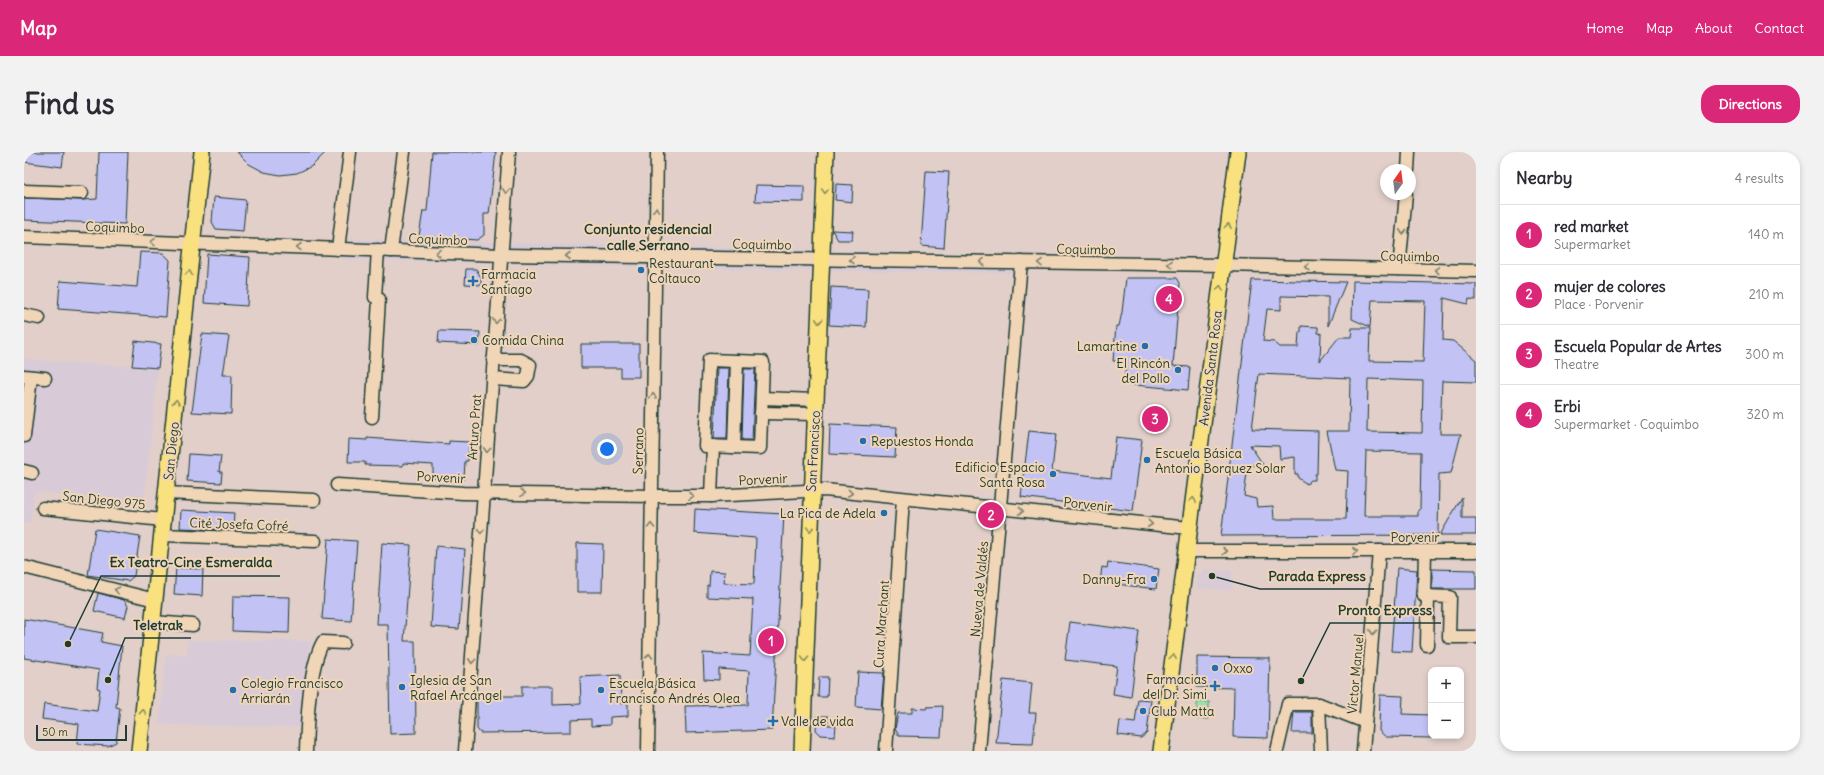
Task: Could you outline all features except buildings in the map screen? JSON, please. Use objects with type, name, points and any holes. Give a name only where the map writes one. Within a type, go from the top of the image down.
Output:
[{"type":"main road","name":"San Diego","points":[[139,751],[202,152]]},
{"type":"main road","name":"San Francisco","points":[[802,751],[811,490],[826,152]]},
{"type":"main road","name":"Avenida Santa Rosa","points":[[1161,751],[1238,152]]},
{"type":"street","points":[[338,249],[350,152]]},
{"type":"street","points":[[372,417],[379,299],[383,297],[385,251],[404,152]]},
{"type":"street","name":"Arturo Prat","points":[[465,751],[508,152]]},
{"type":"street","name":"Serrano","points":[[648,751],[657,152]]},
{"type":"street","points":[[1409,164],[1410,152]]},
{"type":"street","points":[[24,191],[82,193]]},
{"type":"street","points":[[1399,269],[1405,200]]},
{"type":"street","name":"Coquimbo","points":[[24,237],[501,255],[1223,265],[1476,271]]},
{"type":"street","name":"Nueva de Valdés","points":[[979,751],[1021,262]]},
{"type":"street","points":[[24,316],[39,318]]},
{"type":"street","points":[[492,379],[524,381],[530,372],[530,365],[521,360],[493,360]]},
{"type":"street","points":[[709,360],[737,361],[763,362],[760,448],[705,446],[709,360]]},
{"type":"street","points":[[734,447],[737,361]]},
{"type":"street","points":[[24,436],[28,377],[45,378]]},
{"type":"street","points":[[762,398],[815,407]]},
{"type":"street","points":[[761,413],[815,407]]},
{"type":"street","points":[[711,496],[713,446]]},
{"type":"street","name":"Porvenir","points":[[337,485],[484,492],[652,496],[711,496],[825,490],[1189,528]]},
{"type":"street","points":[[166,493],[314,500]]},
{"type":"street","name":"Cura Marchant","points":[[886,751],[903,499]]},
{"type":"street","name":"San Diego 975","points":[[43,508],[163,528]]},
{"type":"street","name":"Cité Josefa Cofré","points":[[163,528],[315,541]]},
{"type":"street","name":"Porvenir","points":[[1186,551],[1476,551]]},
{"type":"street","name":"Víctor Manuel","points":[[1363,751],[1380,551]]},
{"type":"street","points":[[1425,551],[1424,596],[1450,596],[1450,637],[1476,637]]},
{"type":"street","points":[[24,567],[155,600]]},
{"type":"street","points":[[1427,645],[1428,596]]},
{"type":"street","points":[[153,622],[193,625]]},
{"type":"street","points":[[306,751],[314,666],[320,647],[323,642],[343,643]]},
{"type":"street","points":[[1277,751],[1288,704],[1319,704],[1365,722]]},
{"type":"street","points":[[1319,704],[1321,751]]},
{"type":"shaded area","points":[[347,239],[1027,255],[1025,273],[774,270],[342,259]]},
{"type":"shaded area","points":[[24,359],[158,368],[144,503],[34,492],[30,524],[24,523]]},
{"type":"shaded area","points":[[1206,569],[1232,571],[1232,590],[1197,588],[1198,576]]},
{"type":"shaded area","name":"Colegio Francisco Arriarán","points":[[188,640],[311,641],[299,727],[159,725],[166,654],[187,655]]},
{"type":"green space","points":[[1197,702],[1209,702],[1209,719],[1197,719]]},
{"type":"place","name":"Restaurant Coltauco","points":[[641,270]]},
{"type":"place","name":"Farmacia Santiago","points":[[473,281]]},
{"type":"place","name":"Erbi","points":[[1169,299]]},
{"type":"place","name":"Comida China","points":[[474,340]]},
{"type":"place","name":"Lamartine","points":[[1145,346]]},
{"type":"place","name":"El Rincón del Pollo","points":[[1178,370]]},
{"type":"place","name":"Escuela Popular de Artes","points":[[1155,419]]},
{"type":"place","name":"Repuestos Honda","points":[[863,441]]},
{"type":"place","name":"Escuela Básica Antonio Borquez Solar","points":[[1147,460]]},
{"type":"place","name":"Edificio Espacio Santa Rosa","points":[[1053,474]]},
{"type":"place","name":"La Pica de Adela","points":[[884,513]]},
{"type":"place","name":"mujer de colores","points":[[991,515]]},
{"type":"place","name":"Parada Express","points":[[1212,576]]},
{"type":"place","name":"Danny-Fra","points":[[1154,579]]},
{"type":"place","name":"red market","points":[[771,641]]},
{"type":"place","name":"Ex Teatro-Cine Esmeralda","points":[[68,644]]},
{"type":"place","name":"Oxxo","points":[[1215,668]]},
{"type":"place","name":"Teletrak","points":[[108,680]]},
{"type":"place","name":"Pronto Express","points":[[1301,681]]},
{"type":"place","name":"Farmacias del Dr. Simi","points":[[1215,686]]},
{"type":"place","name":"Iglesia de San Rafael Arcángel","points":[[402,687]]},
{"type":"place","name":"Colegio Francisco Arriarán","points":[[233,690]]},
{"type":"place","name":"Escuela Básica Francisco Andrés Olea","points":[[601,690]]},
{"type":"place","name":"Club Matta","points":[[1143,711]]},
{"type":"place","name":"Valle de vida","points":[[773,721]]},
{"type":"district","name":"Conjunto residencial calle Serrano","points":[[648,238]]}]
